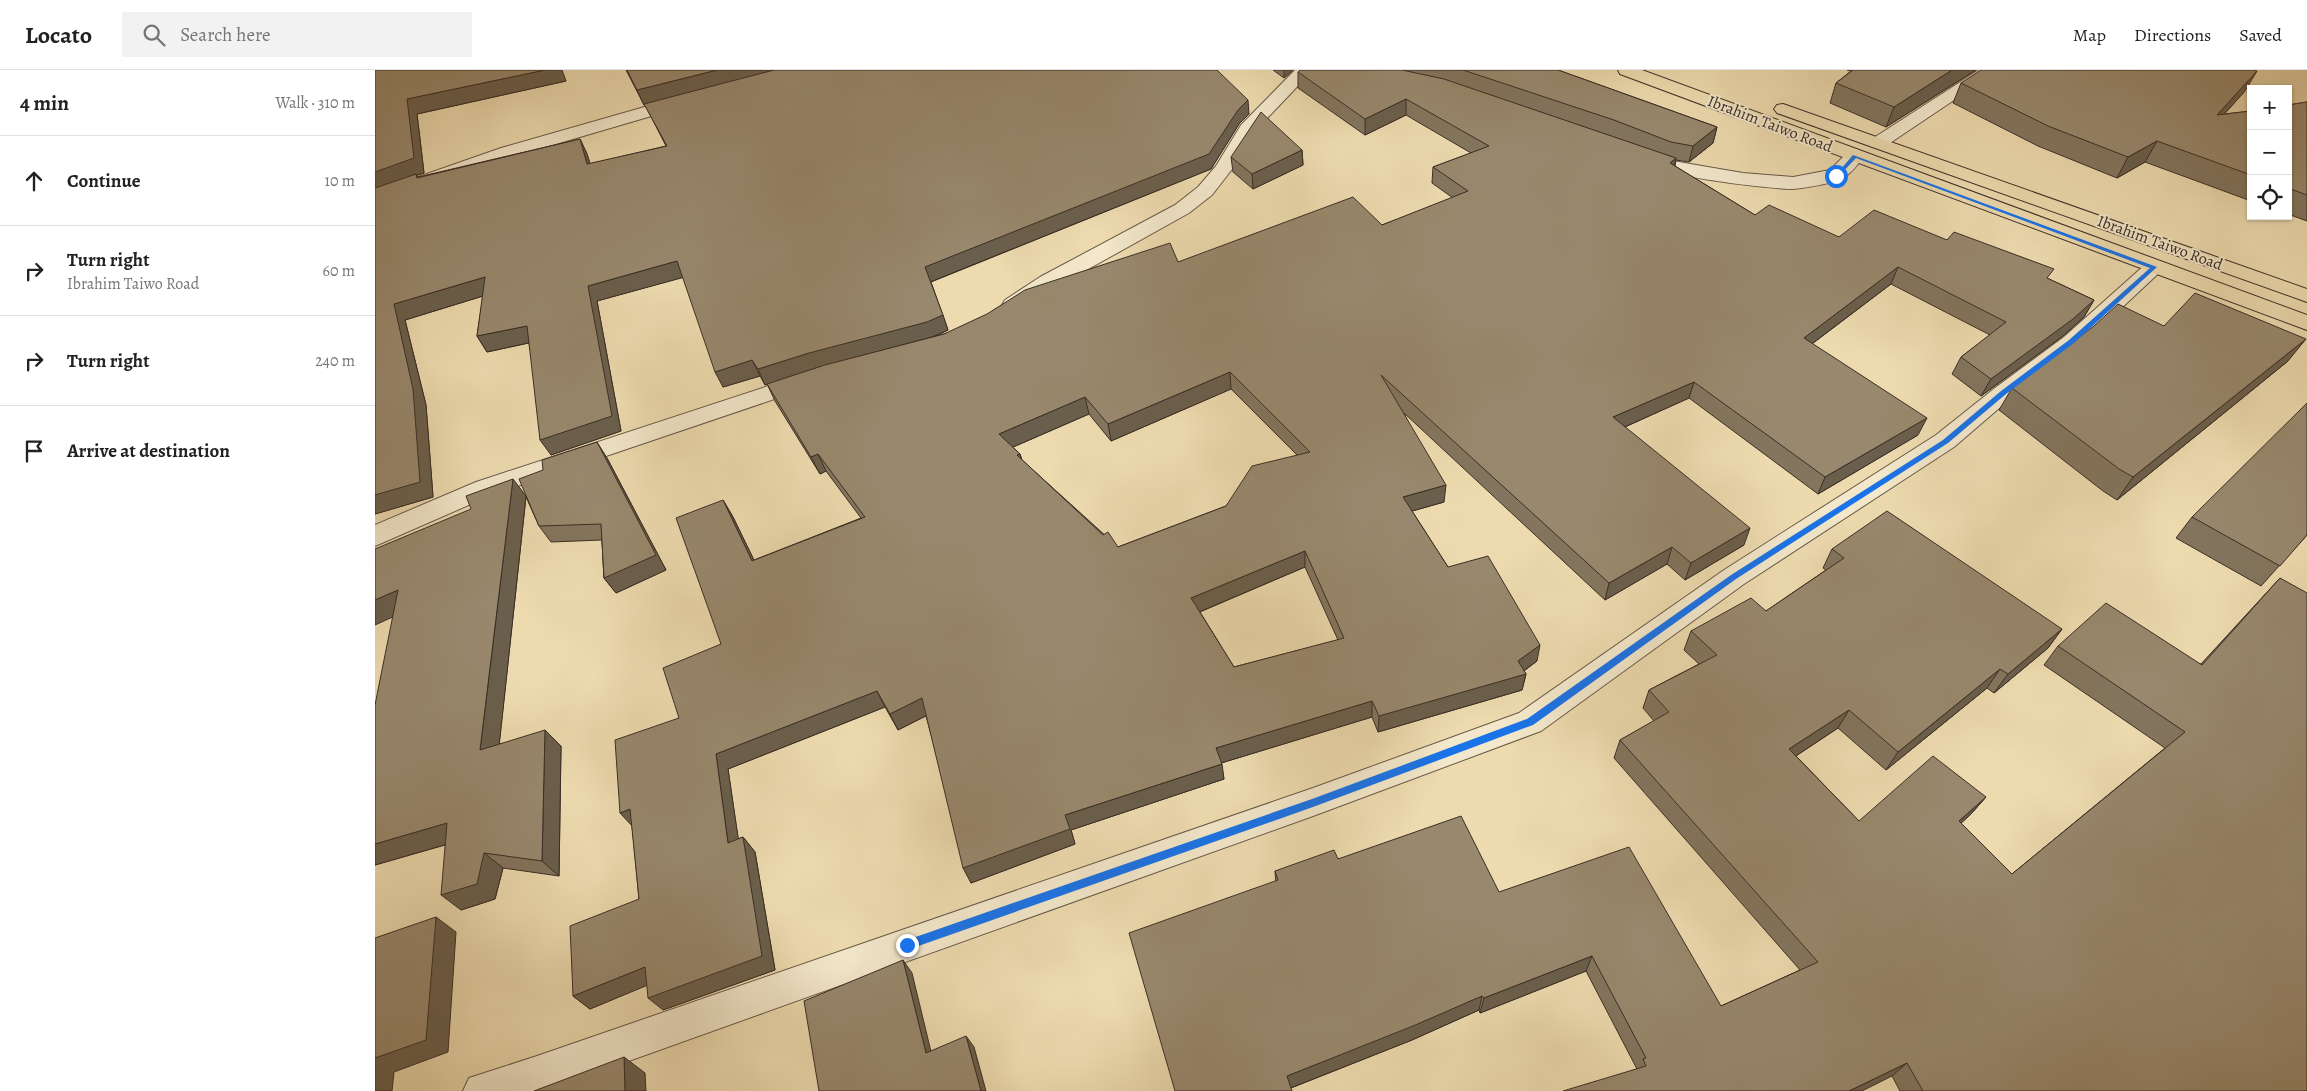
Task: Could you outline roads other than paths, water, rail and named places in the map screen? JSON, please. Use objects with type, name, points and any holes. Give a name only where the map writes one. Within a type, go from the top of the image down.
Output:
[{"type":"main road","name":"Ibrahim Taiwo Road","points":[[1626,70],[2307,323]]},
{"type":"main road","name":"Ibrahim Taiwo Road","points":[[1674,70],[2307,296]]},
{"type":"street","points":[[991,319],[1047,282],[1182,209],[1205,191],[1224,168],[1247,129],[1305,70]]},
{"type":"street","points":[[1879,143],[1991,70]]},
{"type":"street","points":[[375,198],[517,149],[642,112],[698,98]]},
{"type":"street","points":[[1621,148],[1663,165],[1743,179],[1793,183],[1836,176],[1855,156]]},
{"type":"street","points":[[481,1091],[537,1075],[1257,822],[1530,722],[1734,577],[1945,441],[2003,393],[2072,342],[2154,267]]},
{"type":"street","points":[[375,536],[485,488],[824,375]]}]
